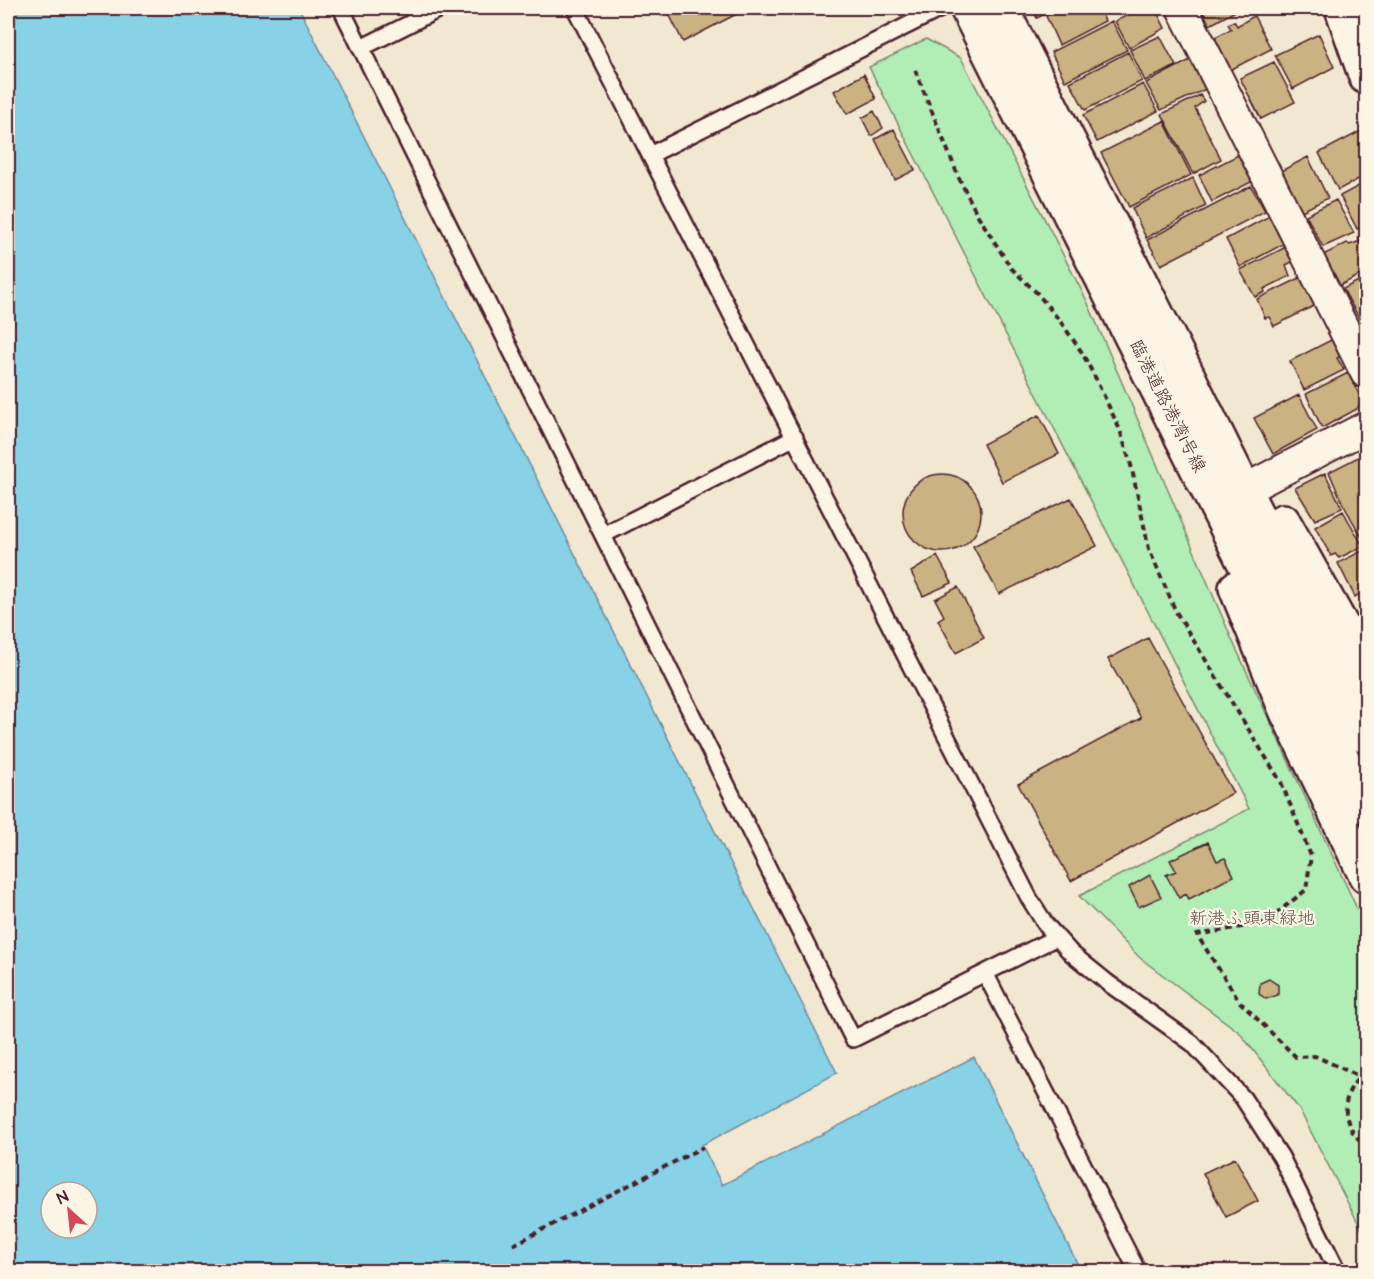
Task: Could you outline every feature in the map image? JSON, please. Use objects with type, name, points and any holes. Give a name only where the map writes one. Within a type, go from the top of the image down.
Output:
[{"type":"street","name":"臨港道路港湾1号線","points":[[967,8],[1366,806]]},
{"type":"street","name":"臨港道路港湾1号線","points":[[1001,8],[1180,360],[1252,486]]},
{"type":"street","points":[[1182,8],[1366,373]]},
{"type":"street","points":[[1342,8],[1366,77]]},
{"type":"street","points":[[1130,330],[1286,710],[1366,876]]},
{"type":"street","points":[[1252,486],[1366,427]]},
{"type":"street","points":[[1252,486],[1366,669]]},
{"type":"street","points":[[1252,486],[1366,736]]},
{"type":"lane","points":[[341,8],[853,1039],[1056,937]]},
{"type":"lane","points":[[361,48],[441,8]]},
{"type":"lane","points":[[575,8],[1029,898],[1046,925],[1071,953],[1108,983],[1192,1043],[1243,1098],[1281,1157],[1338,1272]]},
{"type":"lane","points":[[650,155],[942,8]]},
{"type":"lane","points":[[603,535],[795,437]]},
{"type":"lane","points":[[986,973],[1138,1272]]},
{"type":"path","points":[[915,70],[959,178],[977,214],[1011,268],[1060,321],[1081,351],[1096,380],[1120,430],[1131,465],[1149,549],[1176,612],[1281,782],[1311,856],[1306,891],[1264,923],[1197,935],[1240,1002],[1296,1057],[1315,1056],[1360,1077],[1366,1089]]},
{"type":"path","points":[[1366,1073],[1351,1088],[1346,1101],[1346,1115],[1350,1129],[1366,1145]]},
{"type":"path","points":[[513,1245],[703,1147]]},
{"type":"green space","name":"新港ふ頭東緑地","points":[[926,39],[961,58],[1087,301],[1233,642],[1366,928],[1366,1238],[1299,1109],[1239,1032],[1140,958],[1079,896],[1249,809],[869,67]]},
{"type":"water","points":[[8,8],[299,8],[837,1073],[702,1145],[722,1185],[974,1057],[1081,1271],[8,1271]]},
{"type":"building","points":[[666,8],[748,8],[683,42]]},
{"type":"building","points":[[1032,8],[1057,8],[1037,18]]},
{"type":"building","points":[[1064,8],[1099,8],[1105,21],[1059,45],[1046,16]]},
{"type":"building","points":[[1144,8],[1155,8],[1165,28],[1129,48],[1115,21]]},
{"type":"building","points":[[1201,8],[1241,8],[1210,25]]},
{"type":"building","points":[[1254,16],[1271,49],[1230,70],[1213,38],[1231,29],[1228,24],[1234,21],[1237,26]]},
{"type":"building","points":[[1112,21],[1127,50],[1065,81],[1051,52]]},
{"type":"building","points":[[1319,34],[1334,67],[1293,89],[1275,55]]},
{"type":"building","points":[[1160,36],[1176,66],[1145,81],[1130,50]]},
{"type":"building","points":[[1128,52],[1142,81],[1085,110],[1070,82]]},
{"type":"building","points":[[1194,58],[1208,88],[1161,110],[1146,83]]},
{"type":"building","points":[[1274,62],[1295,102],[1261,119],[1240,78]]},
{"type":"building","points":[[864,74],[876,99],[847,114],[834,91]]},
{"type":"building","points":[[1143,84],[1158,111],[1097,142],[1083,115]]},
{"type":"building","points":[[1200,95],[1204,101],[1195,108],[1221,159],[1193,174],[1162,114]]},
{"type":"building","points":[[874,111],[883,128],[871,136],[862,118]]},
{"type":"building","points":[[1164,121],[1191,175],[1129,207],[1101,153]]},
{"type":"building","points":[[894,129],[915,170],[895,180],[875,139]]},
{"type":"building","points":[[1361,131],[1363,138],[1361,142],[1366,153],[1364,164],[1366,175],[1338,190],[1319,153]]},
{"type":"building","points":[[1244,152],[1257,179],[1212,202],[1199,175]]},
{"type":"building","points":[[1308,157],[1328,198],[1302,211],[1281,171]]},
{"type":"building","points":[[1193,178],[1206,206],[1146,238],[1132,208]]},
{"type":"building","points":[[1366,182],[1366,224],[1357,229],[1340,196]]},
{"type":"building","points":[[1251,186],[1265,211],[1161,265],[1147,240]]},
{"type":"building","points":[[1336,200],[1354,233],[1323,247],[1306,215]]},
{"type":"building","points":[[1275,213],[1289,241],[1240,267],[1226,239]]},
{"type":"building","points":[[1366,232],[1366,272],[1337,287],[1321,256],[1347,243],[1350,245],[1360,241],[1358,237]]},
{"type":"building","points":[[1290,245],[1298,259],[1286,265],[1290,276],[1264,289],[1265,292],[1255,297],[1240,270]]},
{"type":"building","points":[[1306,275],[1320,303],[1274,326],[1269,317],[1265,318],[1257,299]]},
{"type":"building","points":[[1366,277],[1366,315],[1359,318],[1343,289]]},
{"type":"building","points":[[1337,337],[1345,354],[1337,358],[1344,370],[1304,390],[1290,361]]},
{"type":"building","points":[[1348,373],[1362,400],[1357,409],[1322,428],[1306,394]]},
{"type":"building","points":[[1299,395],[1317,430],[1273,454],[1254,418]]},
{"type":"building","points":[[1039,415],[1059,454],[1002,482],[983,444]]},
{"type":"building","points":[[1362,455],[1366,457],[1365,543],[1343,504],[1329,472]]},
{"type":"building","points":[[1325,473],[1342,508],[1315,520],[1295,488]]},
{"type":"building","points":[[934,474],[950,474],[964,480],[975,491],[981,505],[981,521],[975,535],[964,546],[950,552],[934,552],[920,546],[909,535],[903,521],[903,505],[909,491],[920,480]]},
{"type":"building","points":[[1071,498],[1097,546],[999,594],[973,546]]},
{"type":"building","points":[[1343,511],[1363,546],[1339,558],[1335,554],[1331,556],[1315,527]]},
{"type":"building","points":[[1364,550],[1366,590],[1355,597],[1338,563]]},
{"type":"building","points":[[937,556],[952,583],[923,596],[911,572]]},
{"type":"building","points":[[958,587],[984,638],[956,653],[938,620],[944,616],[935,599]]},
{"type":"building","points":[[1148,638],[1233,793],[1071,881],[1018,784],[1141,718],[1108,659]]},
{"type":"building","points":[[1208,842],[1217,861],[1225,858],[1234,876],[1189,899],[1186,894],[1179,898],[1166,875],[1176,871],[1170,860]]},
{"type":"building","points":[[1150,875],[1161,897],[1139,907],[1129,887]]},
{"type":"building","points":[[1269,979],[1278,985],[1278,995],[1266,999],[1259,994],[1260,983]]},
{"type":"building","points":[[1235,1158],[1258,1201],[1226,1217],[1203,1173]]}]
